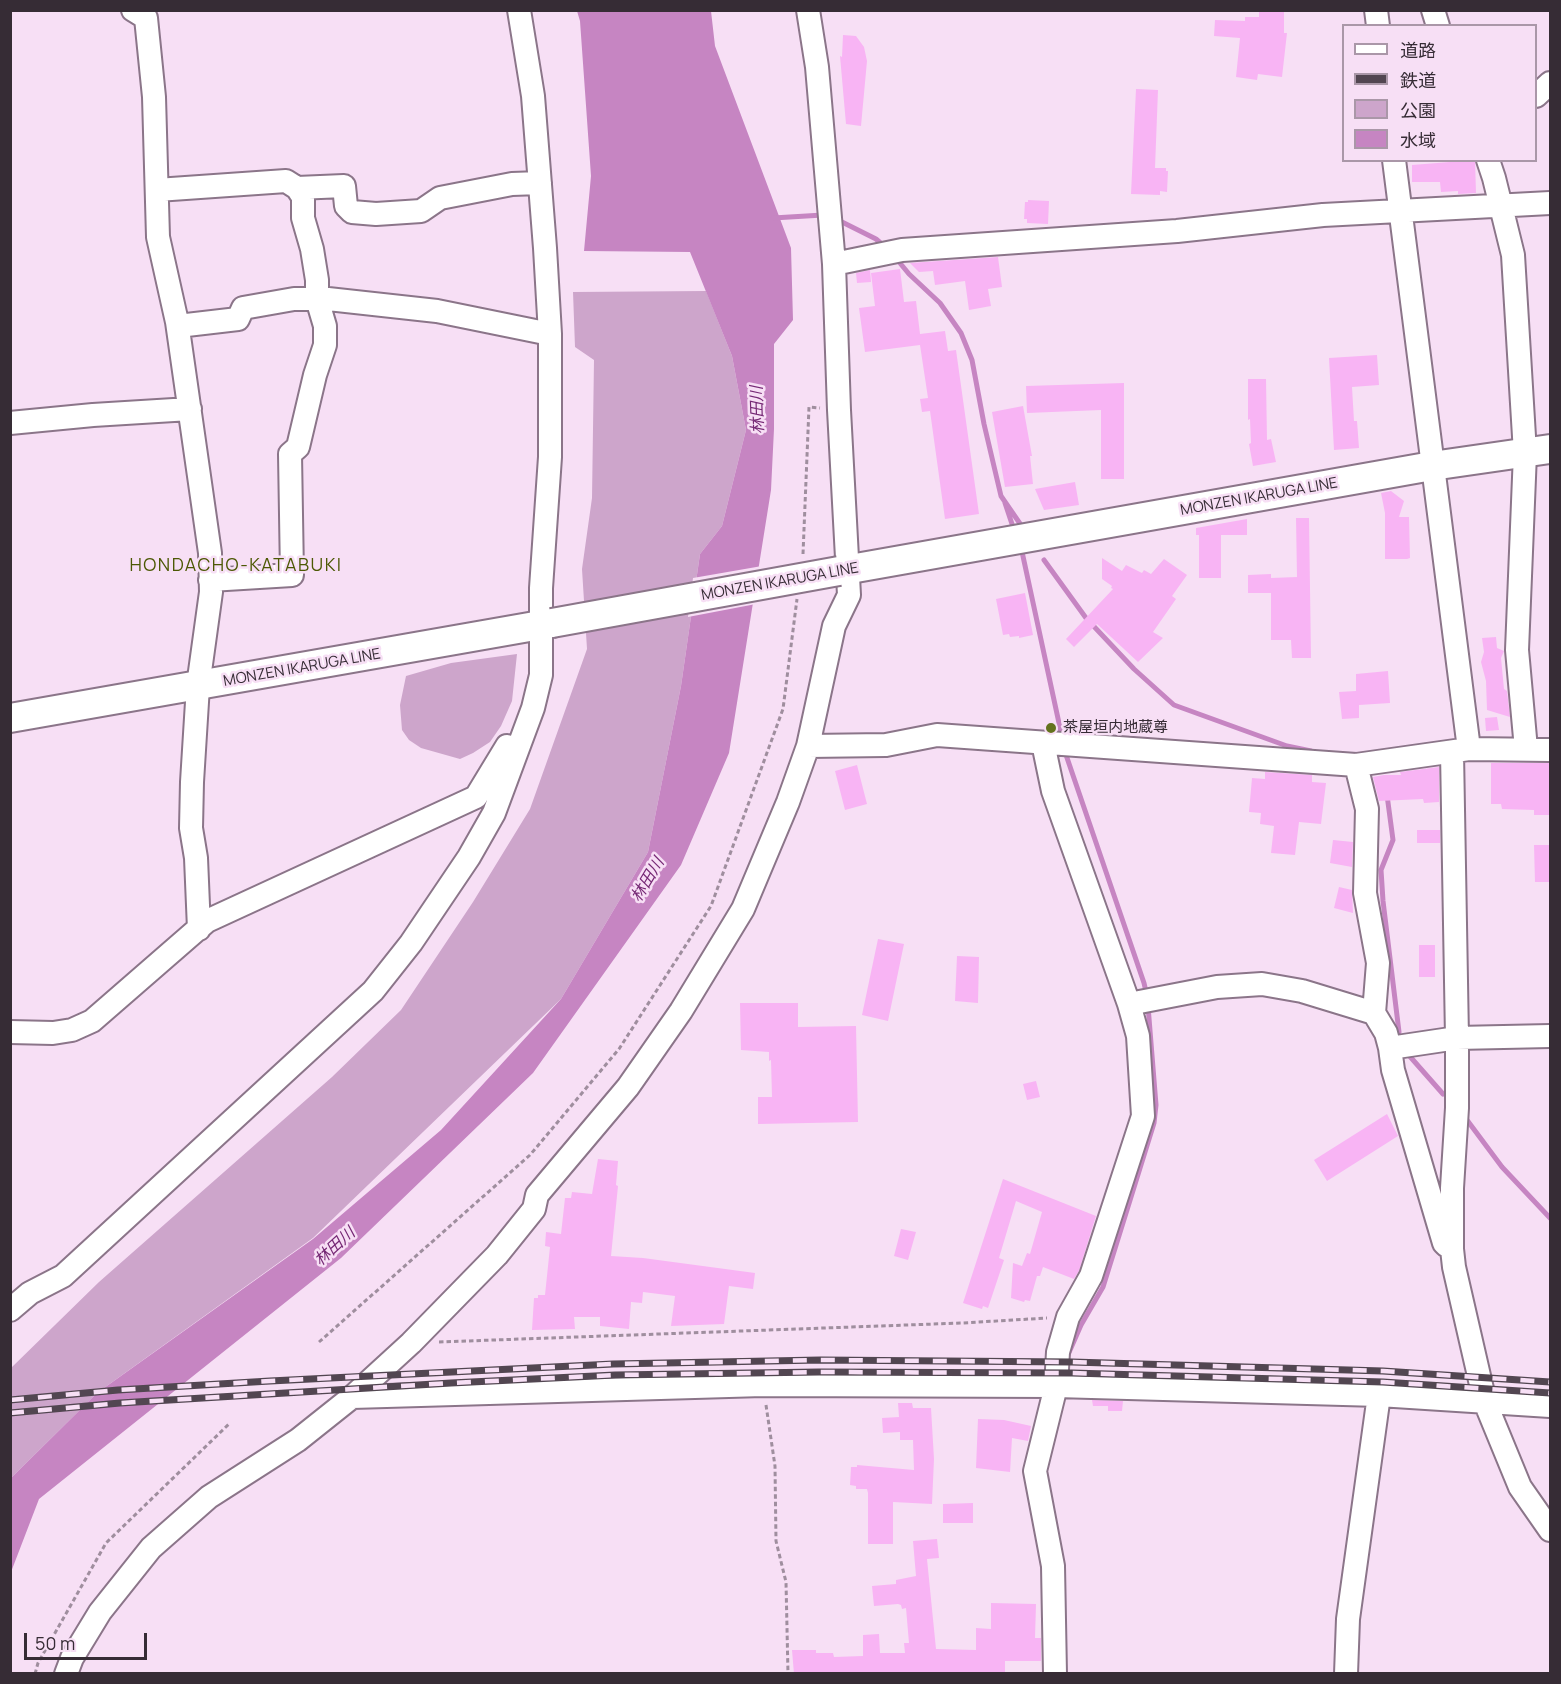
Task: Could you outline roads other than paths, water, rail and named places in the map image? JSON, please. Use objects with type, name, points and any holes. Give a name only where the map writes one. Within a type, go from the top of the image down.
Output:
[{"type":"main road","name":"MONZEN IKARUGA LINE","points":[[10,718],[1432,466],[1538,451]]},
{"type":"street","points":[[133,10],[146,18],[154,97],[158,237],[178,327],[210,554],[211,592],[198,686],[192,782],[191,828],[196,858],[199,929]]},
{"type":"street","points":[[10,1310],[30,1293],[63,1276],[372,991],[411,943],[469,857],[494,813],[533,708],[541,675],[547,624],[541,588],[550,457],[550,334],[533,96],[519,10]]},
{"type":"street","points":[[66,1674],[72,1658],[100,1612],[151,1548],[208,1497],[298,1440],[352,1397],[411,1343],[497,1255],[534,1209],[537,1195],[628,1087],[681,1011],[743,909],[788,802],[808,746],[834,626],[849,595],[843,570],[834,264],[817,67],[808,10]]},
{"type":"street","points":[[1537,95],[1551,83]]},
{"type":"street","points":[[1394,162],[1432,466],[1460,750],[1452,1249],[1454,1267],[1485,1402],[1520,1487],[1551,1530]]},
{"type":"street","points":[[1489,162],[1514,255],[1538,451],[1517,650],[1526,749]]},
{"type":"street","points":[[157,190],[286,181],[297,188],[303,197],[303,218],[312,249],[317,280],[317,299],[325,326],[325,345],[315,375],[298,447],[290,454],[292,575],[210,580]]},
{"type":"street","points":[[297,188],[344,186],[346,206],[352,212],[376,214],[421,211],[440,198],[512,184],[540,183]]},
{"type":"street","points":[[834,264],[902,250],[1177,231],[1323,215],[1551,203]]},
{"type":"street","points":[[178,327],[238,319],[243,308],[294,299],[317,299],[437,311],[550,334]]},
{"type":"street","points":[[10,423],[190,409]]},
{"type":"street","points":[[10,1032],[53,1033],[72,1030],[92,1021],[207,921],[476,797],[497,764],[517,723],[533,708]]},
{"type":"street","points":[[808,746],[886,745],[937,735],[1356,765],[1460,750],[1551,750]]},
{"type":"street","points":[[1043,743],[1053,791],[1129,1004],[1138,1036],[1143,1116],[1091,1276],[1068,1317],[1058,1352],[1056,1386],[1035,1471],[1053,1566],[1054,1674]]},
{"type":"street","points":[[1356,765],[1367,809],[1365,893],[1378,963],[1374,1013],[1386,1033],[1393,1070],[1444,1243],[1452,1249]]},
{"type":"street","points":[[1129,1004],[1216,987],[1262,984],[1302,990],[1374,1013]]},
{"type":"street","points":[[1390,1048],[1457,1038],[1551,1036]]},
{"type":"street","points":[[352,1397],[763,1385],[1056,1386],[1379,1395],[1551,1406]]},
{"type":"street","points":[[1346,1674],[1348,1619],[1379,1395]]},
{"type":"water","name":"林田川","points":[[577,11],[711,11],[715,46],[791,248],[793,320],[774,344],[771,490],[729,753],[681,865],[533,1073],[341,1258],[39,1499],[11,1572],[11,1478],[97,1393],[313,1239],[441,1130],[561,999],[648,852],[681,686],[700,554],[722,526],[746,430],[732,356],[690,252],[584,251],[591,176],[580,21]]},
{"type":"waterway","points":[[773,218],[823,215]]},
{"type":"waterway","points":[[838,220],[876,239],[884,246]]},
{"type":"waterway","points":[[895,257],[909,274],[940,303],[961,333],[972,360],[1001,496],[1023,528]]},
{"type":"waterway","points":[[1005,503],[1014,530]]},
{"type":"waterway","points":[[1021,547],[1062,737]]},
{"type":"waterway","points":[[1044,560],[1086,618],[1134,669],[1174,705],[1287,746],[1311,751]]},
{"type":"waterway","points":[[1064,749],[1147,996]]},
{"type":"waterway","points":[[1387,795],[1393,840],[1381,870],[1399,1032]]},
{"type":"waterway","points":[[1067,1357],[1081,1325],[1103,1287],[1154,1123],[1156,1105],[1148,1006]]},
{"type":"waterway","points":[[1406,1052],[1443,1094]]},
{"type":"waterway","points":[[1464,1116],[1502,1167],[1550,1218]]},
{"type":"railway","points":[[10,1400],[118,1390],[613,1364],[820,1360],[1072,1362],[1383,1371],[1550,1382]]},
{"type":"railway","points":[[10,1413],[120,1403],[451,1383],[615,1375],[819,1372],[1072,1373],[1383,1382],[1550,1393]]},
{"type":"place","name":"茶屋垣内地蔵尊","points":[[1051,728]]},
{"type":"district","name":"HONDACHO-KATABUKI","points":[[236,566]]}]
